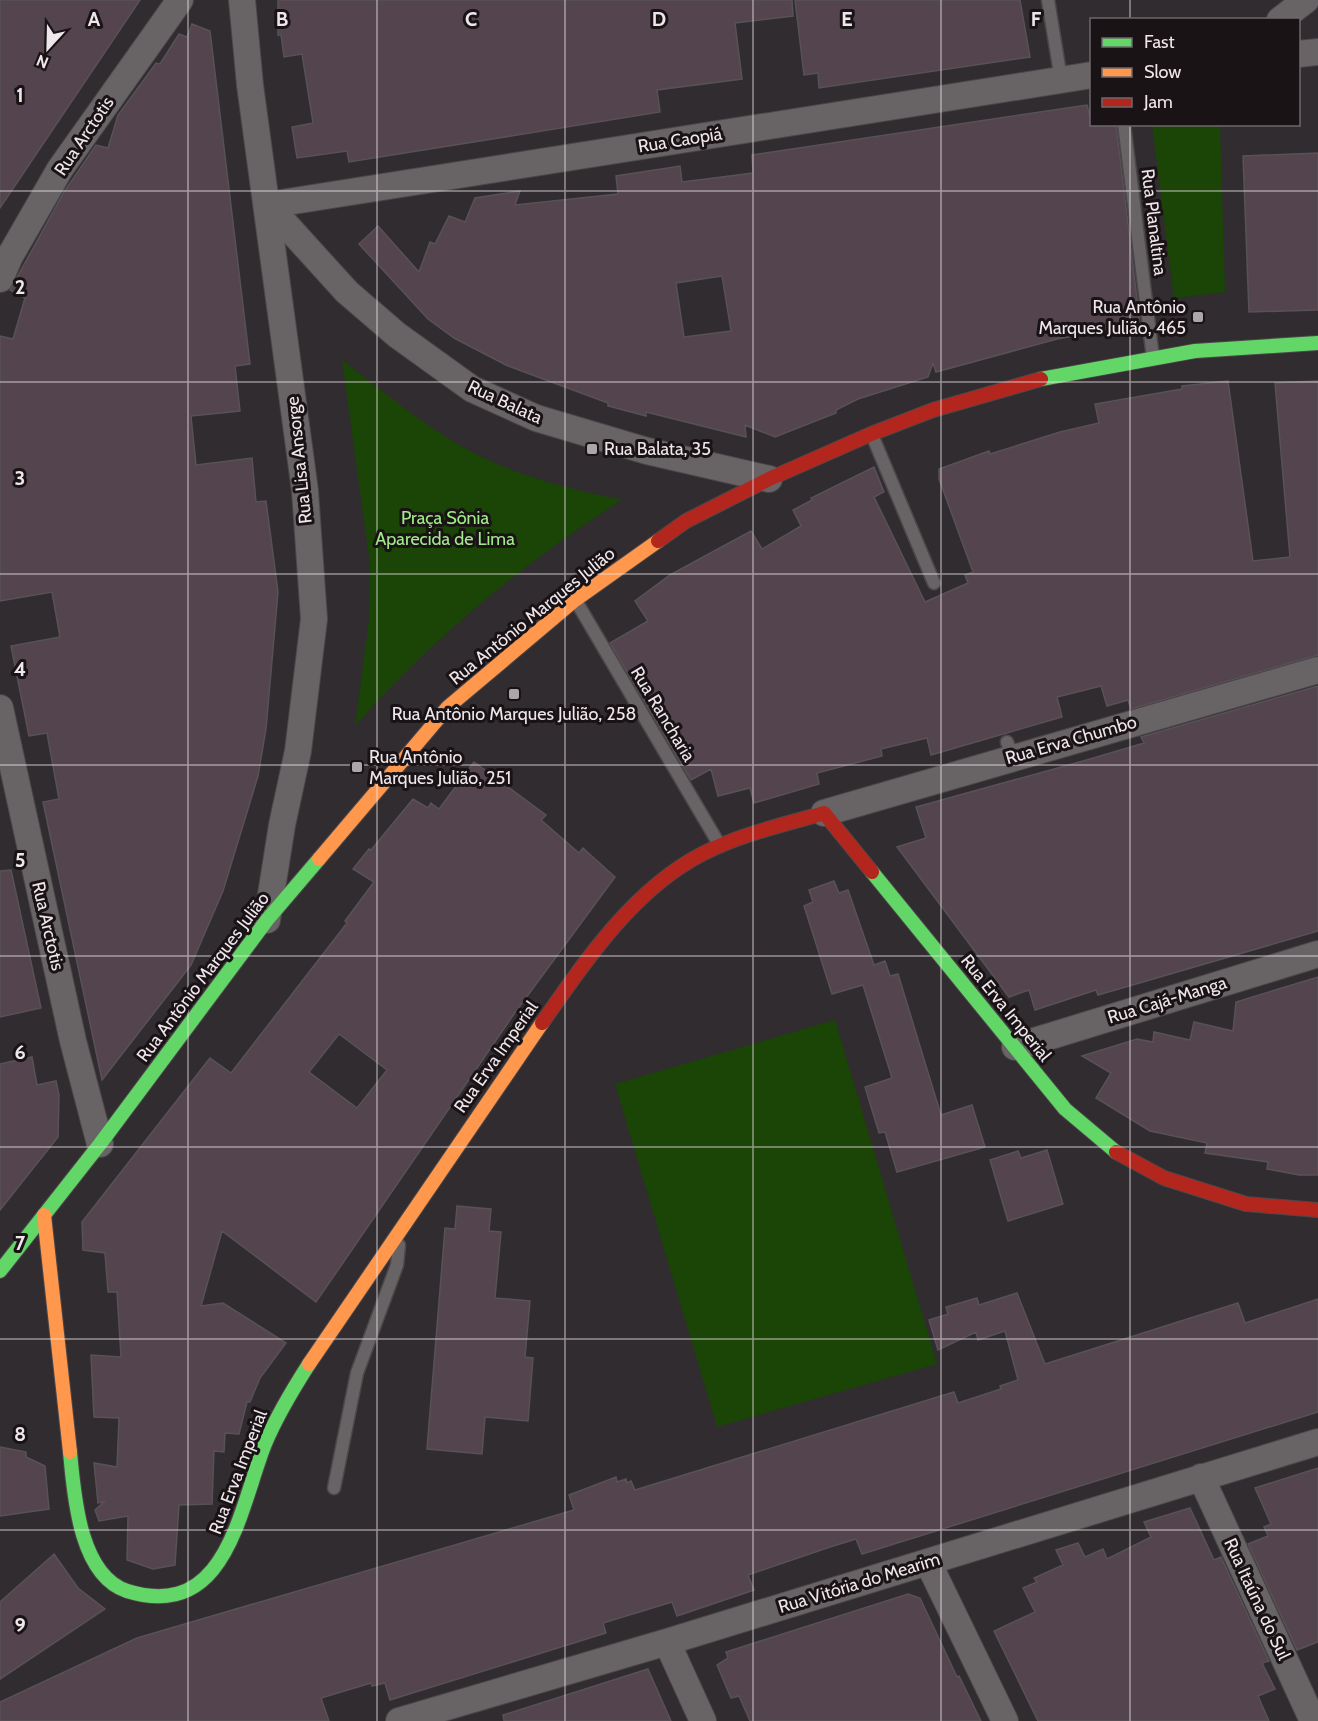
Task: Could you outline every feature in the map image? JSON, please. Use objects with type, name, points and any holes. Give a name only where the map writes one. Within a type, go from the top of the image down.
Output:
[{"type":"street","name":"Rua Arctotis","points":[[0,279],[10,256],[60,169],[180,0]]},
{"type":"street","name":"Rua Lisa Ansorge","points":[[242,0],[250,85],[268,205],[304,491],[314,619],[298,751],[282,825],[267,920]]},
{"type":"street","points":[[1283,18],[1306,0]]},
{"type":"street","points":[[1300,54],[1318,52]]},
{"type":"street","name":"Rua Caopiá","points":[[268,205],[1090,75]]},
{"type":"street","name":"Rua Balata","points":[[268,205],[348,292],[397,335],[472,389],[536,418],[647,451],[769,479]]},
{"type":"street","name":"Rua Antônio Marques Julião","points":[[0,1271],[100,1144],[267,920],[448,707],[575,600],[686,521],[769,479],[871,434],[933,410],[1043,379],[1195,351],[1318,343]]},
{"type":"street","name":"Rua Erva Chumbo","points":[[824,813],[1010,750],[1318,670]]},
{"type":"street","name":"Rua Arctotis","points":[[0,708],[74,1041],[100,1144]]},
{"type":"street","name":"Rua Erva Imperial","points":[[44,1215],[64,1380],[75,1510],[96,1566],[116,1587],[141,1595],[169,1595],[191,1590],[209,1575],[225,1556],[266,1442],[289,1395],[401,1226],[567,988],[618,922],[686,864],[720,846],[824,813],[1074,1117],[1110,1149],[1164,1178],[1246,1204],[1318,1210]]},
{"type":"street","name":"Rua Cajá-Manga","points":[[1015,1047],[1318,954]]},
{"type":"street","name":"Rua Vitória do Mearim","points":[[399,1721],[666,1642],[1318,1442]]},
{"type":"street","name":"Rua Itaúna do Sul","points":[[1201,1477],[1313,1721]]},
{"type":"street","points":[[928,1562],[1005,1721]]},
{"type":"street","points":[[666,1642],[703,1721]]},
{"type":"lane","points":[[1048,0],[1061,79]]},
{"type":"lane","name":"Rua Planaltina","points":[[1124,126],[1153,359]]},
{"type":"lane","points":[[871,434],[934,583]]},
{"type":"lane","name":"Rua Rancharia","points":[[575,600],[720,846]]},
{"type":"lane","points":[[334,1488],[357,1372],[397,1265],[401,1226]]},
{"type":"green space","points":[[1152,126],[1220,126],[1225,292],[1174,298]]},
{"type":"green space","name":"Praça Sônia Aparecida de Lima","points":[[342,360],[429,426],[486,459],[535,478],[622,500],[549,550],[481,604],[416,662],[355,726],[369,620],[370,564]]},
{"type":"green space","points":[[835,1020],[937,1364],[717,1427],[615,1084]]},
{"type":"building","points":[[0,0],[140,0],[0,208]]},
{"type":"building","points":[[278,0],[792,0],[793,16],[735,23],[742,79],[657,90],[660,112],[349,162],[347,151],[297,158],[292,127],[313,123],[302,54],[284,57],[281,35],[278,35]]},
{"type":"building","points":[[795,0],[1020,0],[1030,57],[819,88],[818,73],[804,75]]},
{"type":"building","points":[[192,24],[210,31],[250,364],[235,366],[240,411],[191,416],[196,465],[252,458],[256,502],[266,501],[278,592],[266,729],[258,776],[223,891],[191,965],[102,1080],[43,802],[59,799],[47,733],[29,736],[11,646],[60,637],[52,592],[0,601],[0,336],[13,339],[25,298],[10,290],[64,192],[96,145],[108,148],[118,115],[156,63],[160,64],[179,34],[187,37]]},
{"type":"building","points":[[1087,105],[1090,126],[1116,126],[1140,324],[1057,339],[936,372],[933,363],[928,377],[858,399],[836,410],[836,413],[775,437],[745,425],[746,437],[646,412],[646,416],[608,406],[608,403],[508,366],[454,338],[428,319],[359,244],[378,226],[419,272],[430,242],[435,244],[449,216],[465,222],[475,198],[520,191],[515,205],[618,194],[616,176],[680,166],[682,182],[753,173],[752,155]],"holes":[[[722,276],[731,331],[684,337],[676,283]]]},
{"type":"building","points":[[1318,153],[1318,310],[1249,312],[1243,156]]},
{"type":"building","points":[[1228,381],[1253,561],[1290,557],[1275,383],[1318,381],[1318,655],[1131,709],[1128,700],[1107,706],[1101,686],[1057,697],[1062,717],[931,755],[927,738],[881,749],[882,756],[817,773],[819,784],[754,803],[750,788],[718,796],[711,769],[691,780],[610,643],[648,621],[635,601],[670,575],[751,531],[762,549],[801,526],[793,510],[812,500],[811,498],[874,467],[884,492],[874,497],[925,602],[968,583],[965,575],[973,572],[939,479],[939,469],[989,451],[990,454],[1060,432],[1099,423],[1095,404],[1182,389],[1182,386]]},
{"type":"building","points":[[1318,686],[1318,931],[1098,995],[1096,990],[1035,1010],[1029,990],[1009,997],[897,847],[926,838],[916,807],[1144,743],[1141,737]]},
{"type":"building","points":[[474,762],[546,815],[541,820],[579,853],[583,848],[615,877],[514,1014],[316,1302],[222,1231],[201,1306],[223,1303],[286,1343],[260,1378],[250,1402],[247,1402],[239,1434],[225,1433],[224,1452],[214,1451],[212,1504],[179,1505],[175,1565],[153,1569],[127,1560],[128,1516],[99,1521],[95,1510],[104,1502],[98,1503],[94,1463],[117,1467],[119,1418],[94,1417],[91,1355],[121,1357],[117,1292],[108,1292],[105,1253],[83,1250],[82,1222],[210,1058],[231,1073],[347,923],[345,921],[374,882],[353,869],[369,849],[371,850],[413,799],[428,808],[431,803],[439,809]],"holes":[[[339,1034],[387,1070],[357,1108],[309,1072]]]},
{"type":"building","points":[[11,870],[41,1008],[0,1017],[0,871]]},
{"type":"building","points":[[834,881],[839,893],[848,890],[874,965],[885,961],[890,976],[898,974],[941,1115],[972,1105],[985,1147],[897,1172],[885,1132],[879,1133],[865,1087],[892,1078],[863,985],[832,994],[804,906],[813,902],[809,890]]},
{"type":"building","points":[[1318,977],[1318,1175],[1299,1175],[1267,1169],[1268,1162],[1205,1153],[1207,1143],[1150,1131],[1096,1098],[1111,1073],[1082,1056],[1137,1039],[1153,1042],[1154,1032],[1190,1040],[1194,1022],[1233,1031],[1236,1002]]},
{"type":"building","points":[[32,1057],[37,1085],[56,1081],[59,1095],[58,1137],[0,1210],[0,1064]]},
{"type":"building","points":[[1047,1150],[1063,1204],[1008,1221],[990,1160],[1018,1151],[1021,1158]]},
{"type":"building","points":[[457,1206],[491,1209],[489,1231],[501,1232],[495,1298],[530,1301],[525,1357],[533,1358],[528,1421],[485,1417],[482,1454],[427,1449],[445,1228],[455,1229]]},
{"type":"building","points":[[1017,1293],[1045,1364],[1238,1303],[1245,1323],[1318,1299],[1318,1412],[862,1554],[856,1539],[830,1547],[748,1575],[754,1590],[677,1616],[672,1602],[603,1623],[606,1633],[390,1700],[385,1683],[372,1686],[371,1683],[321,1698],[329,1721],[0,1721],[0,1702],[137,1638],[574,1510],[569,1495],[616,1477],[617,1482],[626,1479],[627,1483],[631,1481],[635,1490],[954,1392],[958,1403],[1001,1389],[1000,1386],[1018,1380],[1005,1331],[978,1340],[976,1332],[938,1350],[929,1320],[948,1314],[946,1307],[977,1298],[979,1305]]},
{"type":"building","points":[[0,1447],[26,1452],[26,1457],[45,1466],[49,1509],[0,1516]]},
{"type":"building","points":[[1318,1468],[1318,1642],[1297,1650],[1248,1544],[1268,1536],[1264,1527],[1271,1524],[1255,1488]]},
{"type":"building","points":[[1190,1508],[1214,1560],[1221,1557],[1269,1661],[1262,1663],[1275,1689],[1258,1696],[1269,1721],[1038,1721],[994,1631],[1035,1612],[1023,1588],[1037,1582],[1034,1578],[1063,1565],[1056,1550],[1078,1543],[1085,1557],[1103,1549],[1107,1559],[1151,1537],[1144,1522]]},
{"type":"building","points":[[54,1554],[78,1588],[105,1609],[0,1679],[0,1602]]},
{"type":"building","points":[[908,1594],[920,1598],[957,1677],[959,1676],[981,1721],[750,1721],[739,1696],[731,1698],[717,1665],[728,1658],[726,1652]]},
{"type":"building","points":[[648,1669],[671,1721],[504,1721],[503,1715]]},
{"type":"traffic: fast","points":[[1041,379],[1195,351],[1318,343]]},
{"type":"traffic: fast","points":[[0,1271],[100,1144],[267,920],[319,859]]},
{"type":"traffic: fast","points":[[872,872],[1065,1109],[1116,1152]]},
{"type":"traffic: fast","points":[[70,1452],[82,1531],[98,1568],[111,1582],[127,1591],[161,1596],[187,1590],[208,1575],[224,1554],[236,1527],[265,1444],[286,1402],[309,1364]]},
{"type":"traffic: slow","points":[[319,859],[448,707],[575,600],[658,541]]},
{"type":"traffic: slow","points":[[309,1364],[542,1023]]},
{"type":"traffic: slow","points":[[44,1215],[70,1452]]},
{"type":"traffic: jam","points":[[658,541],[686,521],[769,479],[871,434],[933,410],[1041,379]]},
{"type":"traffic: jam","points":[[542,1023],[594,952],[633,907],[654,886],[677,869],[717,847],[824,813],[872,872]]},
{"type":"traffic: jam","points":[[1116,1152],[1164,1178],[1246,1204],[1318,1210]]},
{"type":"place","name":"Rua Antônio Marques Julião, 465","points":[[1198,317]]},
{"type":"place","name":"Rua Balata, 35","points":[[592,449]]},
{"type":"place","name":"Rua Antônio Marques Julião, 258","points":[[514,694]]},
{"type":"place","name":"Rua Antônio Marques Julião, 251","points":[[357,767]]}]
